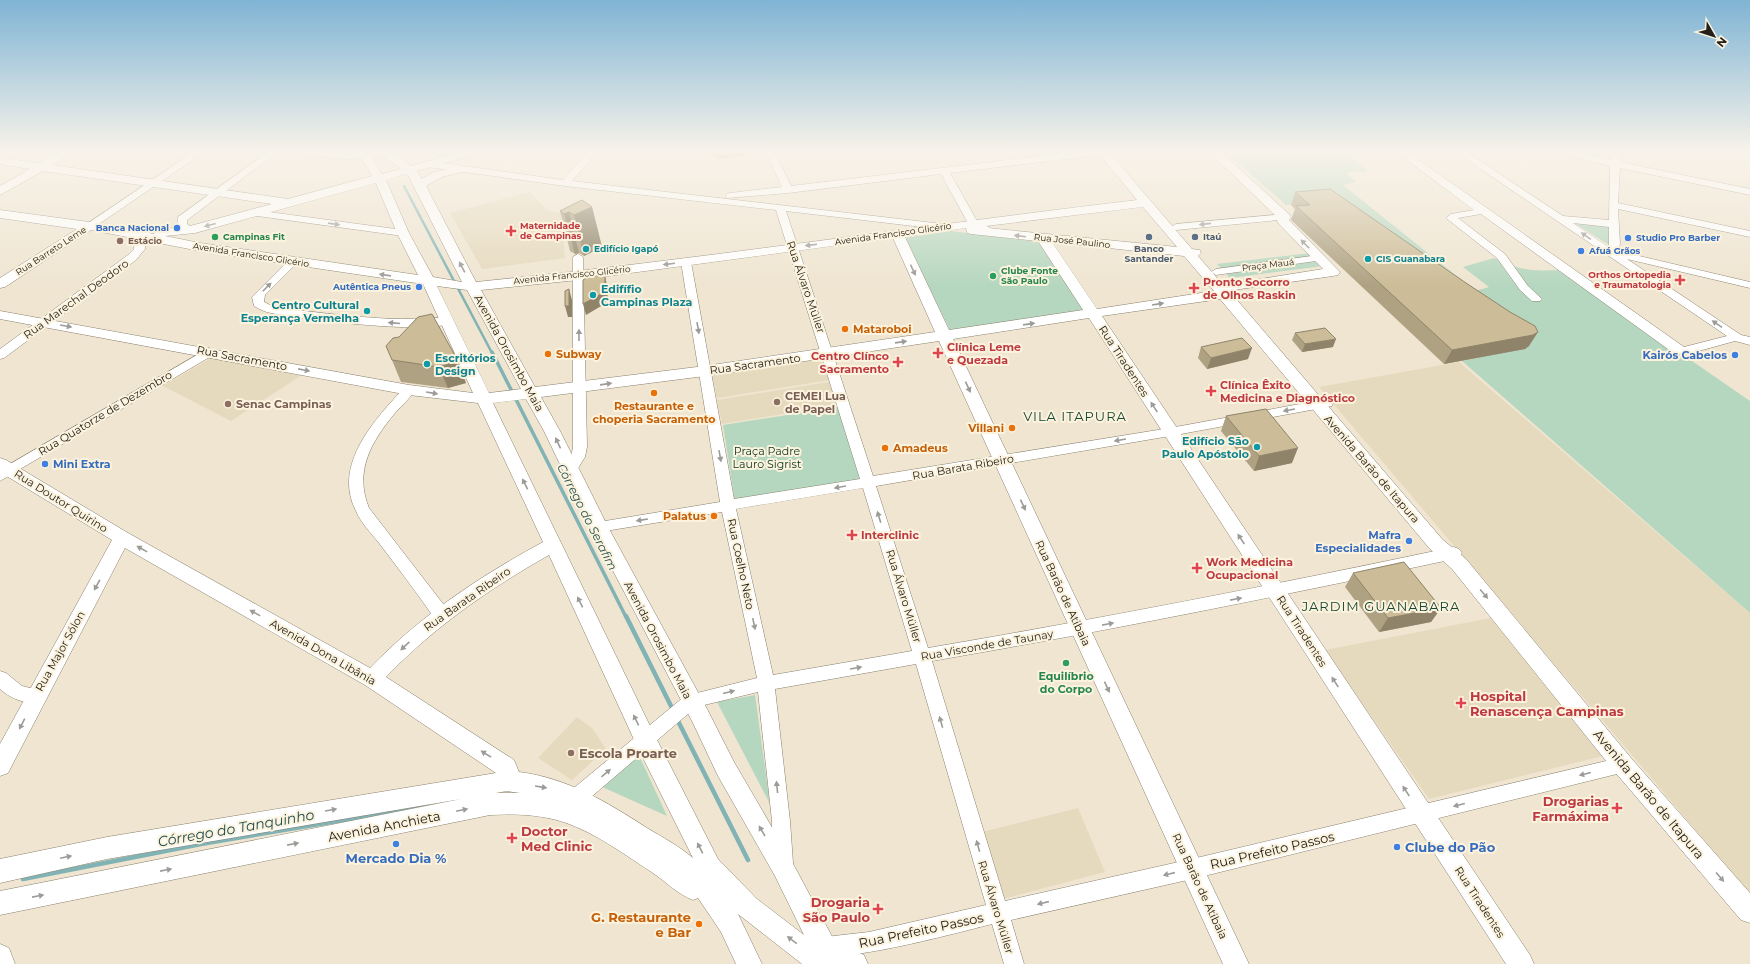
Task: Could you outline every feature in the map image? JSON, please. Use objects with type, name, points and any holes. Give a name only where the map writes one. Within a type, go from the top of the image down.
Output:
[{"type":"main road","points":[[245,196],[290,203]]},
{"type":"main road","points":[[114,230],[156,233],[191,230],[315,196]]},
{"type":"main road","points":[[387,196],[402,233],[433,282],[446,321],[487,399],[552,545],[651,733],[702,853],[721,881],[752,909],[827,956],[855,964]]},
{"type":"main road","name":"Avenida Orosimbo Maia","points":[[424,196],[466,286],[552,431],[686,705],[699,714],[726,769],[783,868],[827,956]]},
{"type":"main road","name":"Avenida Barão de Itapura","points":[[1140,196],[1194,253],[1226,290],[1453,557],[1623,765],[1750,912]]},
{"type":"main road","name":"Avenida Barão de Itapura","points":[[1151,196],[1176,227],[1194,253],[1216,272],[1226,290]]},
{"type":"main road","points":[[1262,196],[1285,217],[1283,221],[1319,258]]},
{"type":"main road","name":"Avenida Francisco Glicério","points":[[0,214],[89,226],[114,230],[140,237],[466,286],[578,276],[792,248],[894,227],[943,227],[1146,203]]},
{"type":"main road","name":"Rua Barreto Leme","points":[[0,284],[89,226]]},
{"type":"main road","name":"Rua Barão de Atibaia","points":[[894,227],[1079,629],[1236,964]]},
{"type":"main road","name":"Rua José Paulino","points":[[943,227],[1194,253]]},
{"type":"main road","name":"Rua Tiradentes","points":[[1043,238],[1520,964]]},
{"type":"main road","name":"Praça Mauá","points":[[1226,290],[1333,272],[1319,258]]},
{"type":"main road","name":"Rua Sacramento","points":[[0,315],[209,352],[409,390],[487,399],[705,371],[944,336],[1093,314],[1226,290]]},
{"type":"main road","name":"Rua Doutor Quirino","points":[[3,469],[122,538]]},
{"type":"main road","name":"Avenida Dona Libânia","points":[[122,538],[372,679],[506,767],[508,770],[505,781]]},
{"type":"main road","name":"Rua Major Sólon","points":[[0,766],[36,696],[122,538]]},
{"type":"main road","name":"Rua Barata Ribeiro","points":[[372,679],[412,639],[441,614],[491,581],[552,545]]},
{"type":"main road","points":[[505,781],[548,788],[598,808],[682,864],[707,890],[740,946]]},
{"type":"main road","name":"Avenida Anchieta","points":[[0,871],[107,848],[505,781]]},
{"type":"main road","name":"Avenida Anchieta","points":[[0,904],[490,804],[528,803],[560,809],[584,818],[656,861],[687,883],[740,946]]},
{"type":"main road","points":[[0,957],[2,964]]},
{"type":"street","name":"Rua Barreto Leme","points":[[89,226],[134,196]]},
{"type":"street","points":[[191,230],[182,226],[182,219],[214,196]]},
{"type":"street","points":[[679,196],[780,208],[894,227]]},
{"type":"street","points":[[706,199],[731,196]]},
{"type":"street","points":[[753,196],[750,199],[754,205]]},
{"type":"street","points":[[958,196],[973,223],[993,232]]},
{"type":"street","points":[[1462,196],[1676,350],[1684,351],[1736,337],[1750,341]]},
{"type":"street","points":[[1526,196],[1750,346]]},
{"type":"street","points":[[1608,251],[1615,247],[1613,224],[1614,196]]},
{"type":"street","points":[[1614,205],[1750,234]]},
{"type":"street","name":"Rua Álvaro Müller","points":[[780,208],[828,353],[922,656],[1014,964]]},
{"type":"street","points":[[1483,211],[1451,218],[1501,256],[1524,288],[1536,299]]},
{"type":"street","points":[[254,213],[402,233]]},
{"type":"street","points":[[1176,227],[1285,217]]},
{"type":"street","points":[[1561,219],[1613,224]]},
{"type":"street","name":"Rua Marechal Deodoro","points":[[0,354],[136,254],[142,244],[140,237]]},
{"type":"street","points":[[1608,251],[1750,285]]},
{"type":"street","points":[[570,470],[578,457],[580,447],[578,257]]},
{"type":"street","name":"Praça Mauá","points":[[1216,272],[1319,258]]},
{"type":"street","points":[[294,261],[261,293],[258,297],[258,304],[271,310],[394,323],[425,324],[446,321]]},
{"type":"street","name":"Rua Coelho Neto","points":[[686,262],[728,506],[766,683],[781,821],[783,868]]},
{"type":"street","points":[[1646,276],[1650,268],[1667,265]]},
{"type":"street","name":"Rua Quatorze de Dezembro","points":[[3,469],[209,352]]},
{"type":"street","points":[[409,390],[385,417],[365,445],[356,478],[356,493],[362,510],[441,614]]},
{"type":"street","name":"Rua Barata Ribeiro","points":[[598,527],[1170,432],[1322,404]]},
{"type":"street","name":"Rua Visconde de Taunay","points":[[576,798],[651,733],[686,705],[766,683],[1079,629],[1453,557]]},
{"type":"street","points":[[0,678],[6,685],[22,695],[36,696]]},
{"type":"street","name":"Rua Prefeito Passos","points":[[827,956],[870,942],[1192,869],[1623,765]]},
{"type":"shaded area","name":"Maternidade de Campinas","points":[[515,196],[534,196],[548,211],[561,213],[565,258],[482,269],[450,213]]},
{"type":"shaded area","name":"Senac Campinas","points":[[216,355],[302,375],[231,421],[163,386]]},
{"type":"shaded area","points":[[822,358],[830,380],[717,398],[712,375]]},
{"type":"shaded area","points":[[1459,362],[1750,613],[1750,894],[1319,387]]},
{"type":"shaded area","name":"CEMEI Lua de Papel","points":[[829,382],[837,405],[722,424],[717,400]]},
{"type":"shaded area","name":"Hospital Renascença Campinas","points":[[1491,618],[1603,756],[1429,799],[1325,650]]},
{"type":"shaded area","name":"Escola Proarte","points":[[577,717],[593,729],[606,749],[572,780],[538,758]]},
{"type":"shaded area","points":[[1078,808],[1105,872],[1003,899],[982,832]]},
{"type":"green space","points":[[1276,196],[1357,196],[1475,291],[1489,287],[1463,267],[1494,258],[1519,268],[1560,270],[1750,401],[1750,613],[1462,361],[1516,350],[1325,203],[1286,205]]},
{"type":"green space","points":[[1574,223],[1612,226],[1614,248]]},
{"type":"green space","name":"Clube Fonte São Paulo","points":[[951,231],[1039,242],[1085,311],[950,330],[905,238]]},
{"type":"green space","points":[[1311,253],[1323,266],[1230,278],[1217,264]]},
{"type":"green space","name":"Praça Padre Lauro Sigrist","points":[[838,407],[860,479],[735,502],[723,425]]},
{"type":"green space","points":[[755,695],[770,804],[717,702]]},
{"type":"green space","points":[[637,751],[667,816],[600,786]]},
{"type":"building","name":"CIS Guanabara","points":[[1300,196],[1340,196],[1466,283],[1510,312],[1535,326],[1538,332],[1533,335],[1452,350],[1296,206],[1310,205]]},
{"type":"building","points":[[582,200],[592,207],[574,215],[569,212],[564,214],[560,211]]},
{"type":"building","points":[[605,275],[605,292],[583,304],[583,280],[588,277]]},
{"type":"building","points":[[569,289],[569,306],[565,306],[565,291]]},
{"type":"building","points":[[432,314],[458,361],[439,367],[392,360],[386,346],[393,338],[399,337],[418,317]]},
{"type":"building","points":[[1325,328],[1336,339],[1305,344],[1295,333]]},
{"type":"building","points":[[1242,338],[1252,348],[1211,358],[1201,347]]},
{"type":"building","points":[[1266,409],[1298,448],[1259,456],[1226,416]]},
{"type":"building","points":[[1404,562],[1441,608],[1388,618],[1353,573]]},
{"type":"waterway","name":"Córrego do Serafim","points":[[409,196],[492,353]]},
{"type":"waterway","name":"Córrego do Serafim","points":[[492,352],[626,617]]},
{"type":"waterway","name":"Córrego do Serafim","points":[[626,616],[673,710]]},
{"type":"waterway","name":"Córrego do Serafim","points":[[677,719],[748,860]]},
{"type":"waterway","name":"Córrego do Tanquinho","points":[[23,879],[201,844],[427,806]]},
{"type":"place","name":"Banca Nacional","points":[[177,228]]},
{"type":"place","name":"Maternidade de Campinas","points":[[511,231]]},
{"type":"place","name":"Campinas Fit","points":[[215,237]]},
{"type":"place","name":"Banco Santander","points":[[1149,237]]},
{"type":"place","name":"Itaú","points":[[1195,237]]},
{"type":"place","name":"Studio Pro Barber","points":[[1628,238]]},
{"type":"place","name":"Estácio","points":[[120,241]]},
{"type":"place","name":"Edifício Igapó","points":[[586,249]]},
{"type":"place","name":"Afuá Grãos","points":[[1581,251]]},
{"type":"place","name":"CIS Guanabara","points":[[1368,259]]},
{"type":"place","name":"Clube Fonte São Paulo","points":[[993,276]]},
{"type":"place","name":"Orthos Ortopedia e Traumatologia","points":[[1680,280]]},
{"type":"place","name":"Autêntica Pneus","points":[[419,287]]},
{"type":"place","name":"Pronto Socorro de Olhos Raskin","points":[[1194,288]]},
{"type":"place","name":"Edifífio Campinas Plaza","points":[[593,295]]},
{"type":"place","name":"Centro Cultural Esperança Vermelha","points":[[367,311]]},
{"type":"place","name":"Mataroboi","points":[[845,329]]},
{"type":"place","name":"Clínica Leme e Quezada","points":[[938,353]]},
{"type":"place","name":"Subway","points":[[548,354]]},
{"type":"place","name":"Kairós Cabelos","points":[[1735,355]]},
{"type":"place","name":"Centro Clínco Sacramento","points":[[898,362]]},
{"type":"place","name":"Escritórios Design","points":[[427,364]]},
{"type":"place","name":"Clínica Êxito Medicina e Diagnóstico","points":[[1211,391]]},
{"type":"place","name":"Restaurante e choperia Sacramento","points":[[654,393]]},
{"type":"place","name":"CEMEI Lua de Papel","points":[[777,402]]},
{"type":"place","name":"Senac Campinas","points":[[228,404]]},
{"type":"place","name":"Villani","points":[[1012,428]]},
{"type":"place","name":"Edifício São Paulo Apóstolo","points":[[1257,447]]},
{"type":"place","name":"Amadeus","points":[[885,448]]},
{"type":"place","name":"Mini Extra","points":[[45,464]]},
{"type":"place","name":"Palatus","points":[[714,516]]},
{"type":"place","name":"Interclinic","points":[[852,535]]},
{"type":"place","name":"Mafra Especialidades","points":[[1409,541]]},
{"type":"place","name":"Work Medicina Ocupacional","points":[[1197,568]]},
{"type":"place","name":"Equilíbrio do Corpo","points":[[1066,663]]},
{"type":"place","name":"Hospital Renascença Campinas","points":[[1461,703]]},
{"type":"place","name":"Escola Proarte","points":[[571,753]]},
{"type":"place","name":"Drogarias Farmáxima","points":[[1617,808]]},
{"type":"place","name":"Doctor Med Clinic","points":[[512,838]]},
{"type":"place","name":"Mercado Dia %","points":[[396,844]]},
{"type":"place","name":"Clube do Pão","points":[[1397,847]]},
{"type":"place","name":"Drogaria São Paulo","points":[[878,909]]},
{"type":"place","name":"G. Restaurante e Bar","points":[[699,924]]},
{"type":"district","name":"VILA ITAPURA","points":[[1075,416]]},
{"type":"district","name":"JARDIM GUANABARA","points":[[1381,606]]}]
